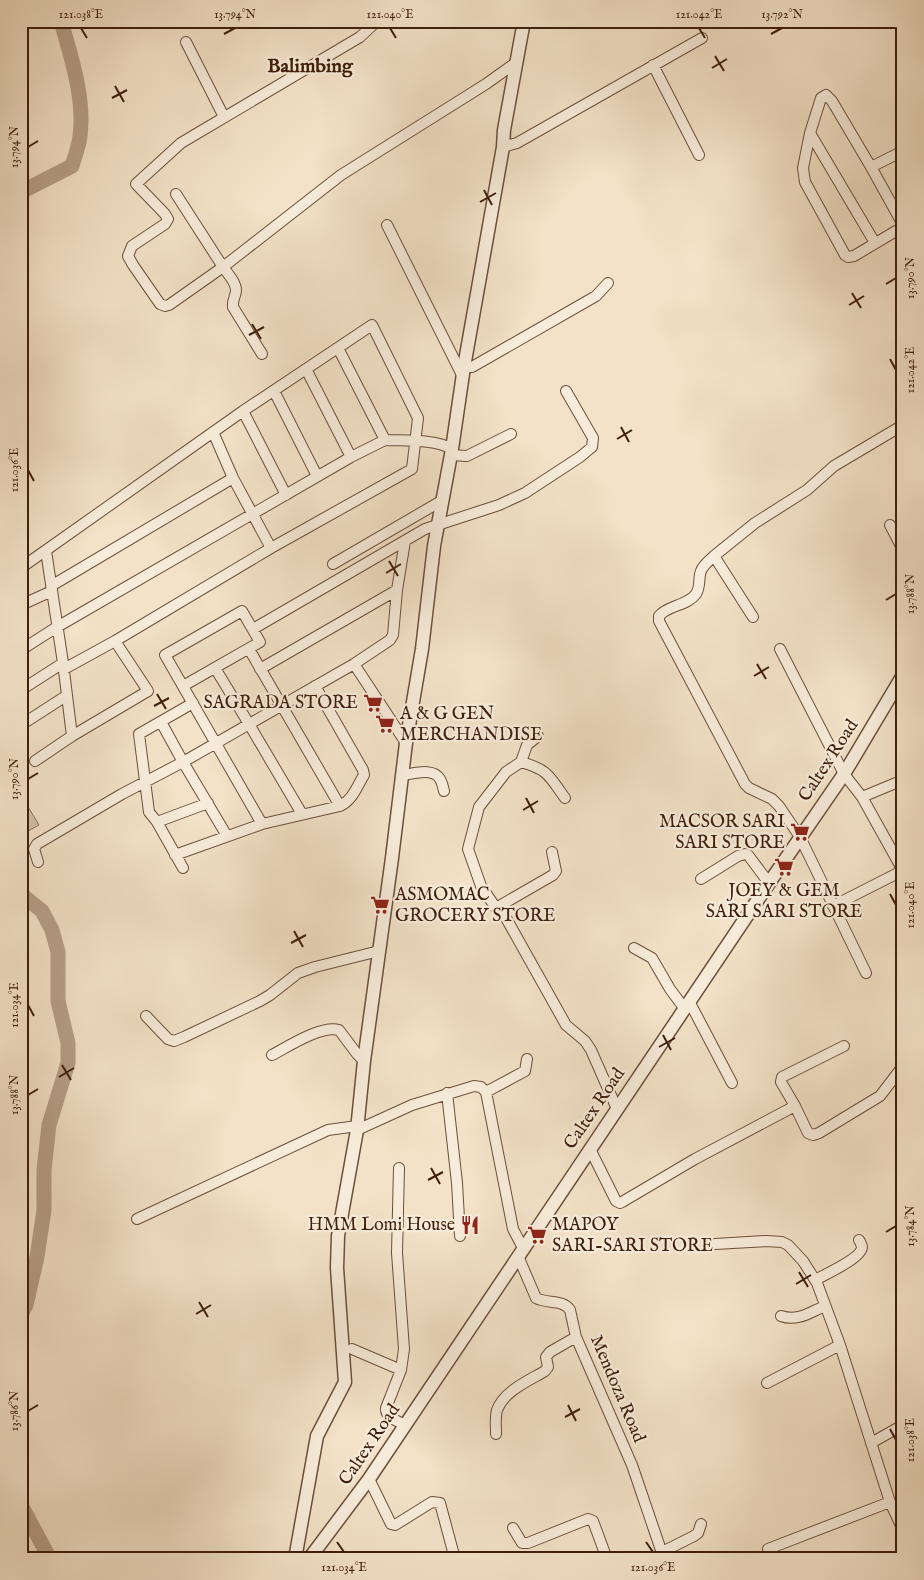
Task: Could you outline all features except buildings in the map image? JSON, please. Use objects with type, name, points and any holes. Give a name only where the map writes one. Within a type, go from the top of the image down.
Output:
[{"type":"street","points":[[378,21],[360,37],[181,143],[138,181],[136,184],[168,219],[165,224],[132,246],[128,256],[160,304],[165,306],[223,267],[341,175],[486,84],[517,62]]},
{"type":"street","points":[[295,1559],[317,1436],[345,1382],[338,1268],[338,1236],[357,1128],[364,1061],[406,743],[422,649],[434,546],[523,22]]},
{"type":"street","points":[[503,147],[517,143],[702,38]]},
{"type":"street","points":[[186,42],[224,117]]},
{"type":"street","points":[[653,65],[699,155]]},
{"type":"street","points":[[826,96],[832,101],[871,167],[902,224],[901,228],[854,256],[848,257],[845,255],[805,182],[804,168],[810,133],[821,98],[826,96]]},
{"type":"street","points":[[810,133],[875,243]]},
{"type":"street","points":[[871,167],[903,152]]},
{"type":"street","points":[[176,194],[235,285],[236,291],[232,301],[233,307],[262,354]]},
{"type":"street","points":[[386,225],[463,370]]},
{"type":"street","points":[[463,370],[472,367],[596,296],[608,283]]},
{"type":"street","points":[[21,572],[25,565],[213,432],[372,325],[418,418],[412,469],[271,548],[115,642],[64,666],[21,690]]},
{"type":"street","points":[[338,348],[385,440]]},
{"type":"street","points":[[306,369],[351,457]]},
{"type":"street","points":[[274,391],[317,476]]},
{"type":"street","points":[[252,629],[425,530],[438,524],[499,505],[525,493],[580,457],[592,446],[593,438],[566,391]]},
{"type":"street","points":[[243,411],[286,495]]},
{"type":"street","points":[[866,973],[800,837],[772,798],[747,787],[659,621],[659,616],[662,612],[687,601],[696,594],[700,585],[700,572],[704,565],[755,523],[807,490],[834,466],[903,425]]},
{"type":"street","points":[[213,432],[233,478],[271,548]]},
{"type":"street","points":[[21,650],[317,476],[385,440],[442,444],[451,452],[467,456],[511,434]]},
{"type":"street","points":[[21,605],[233,478]]},
{"type":"street","points":[[333,564],[443,500]]},
{"type":"street","points":[[890,525],[903,550]]},
{"type":"street","points":[[38,862],[34,849],[37,844],[354,664],[385,644],[393,635],[397,590],[405,541]]},
{"type":"street","points":[[46,551],[64,666],[72,736]]},
{"type":"street","points":[[714,556],[753,616]]},
{"type":"street","points":[[260,669],[397,590]]},
{"type":"street","points":[[183,686],[260,642],[242,611],[165,655],[262,824]]},
{"type":"street","points":[[35,761],[72,736],[148,691],[115,642]]},
{"type":"street","points":[[249,649],[340,806]]},
{"type":"street","points":[[780,649],[844,774],[862,797],[902,866],[898,873],[834,906]]},
{"type":"street","points":[[354,664],[406,743]]},
{"type":"street","points":[[215,668],[302,814]]},
{"type":"street","name":"Caltex Road","points":[[309,1559],[369,1480],[769,882],[844,774],[903,674]]},
{"type":"street","points":[[175,855],[262,824],[340,806],[351,798],[364,775],[363,770],[315,686]]},
{"type":"street","points":[[21,725],[66,696]]},
{"type":"street","points":[[183,868],[157,822],[149,812],[139,734],[193,703]]},
{"type":"street","points":[[161,722],[227,836]]},
{"type":"street","points":[[538,736],[527,745],[521,762],[506,772],[479,807],[468,849],[481,886],[496,908],[506,918],[566,1026],[585,1041],[591,1050],[617,1109]]},
{"type":"street","points":[[521,762],[547,773],[565,798]]},
{"type":"street","points":[[402,775],[422,772],[435,774],[440,778],[444,790]]},
{"type":"street","points":[[862,797],[903,780]]},
{"type":"street","points":[[157,822],[208,803]]},
{"type":"street","points":[[496,908],[553,875],[556,871],[552,852]]},
{"type":"street","points":[[701,879],[738,856],[745,854],[748,855],[769,882]]},
{"type":"street","points":[[634,948],[652,958],[670,989],[687,1005],[732,1083]]},
{"type":"street","points":[[146,1016],[168,1039],[174,1041],[184,1038],[265,998],[298,974],[315,967],[379,951]]},
{"type":"street","points":[[272,1055],[330,1028],[339,1030],[364,1061]]},
{"type":"street","points":[[844,1046],[782,1077],[781,1082],[808,1133],[813,1135],[880,1096],[903,1066]]},
{"type":"street","points":[[486,1092],[524,1071],[527,1059]]},
{"type":"street","points":[[137,1218],[328,1130],[357,1128],[412,1104],[474,1086],[486,1092],[513,1230],[521,1252]]},
{"type":"street","points":[[447,1093],[457,1183],[460,1236]]},
{"type":"street","points":[[590,1149],[616,1201],[620,1203],[695,1159],[795,1106]]},
{"type":"street","points":[[399,1168],[397,1253],[404,1350],[401,1370],[386,1412],[387,1415],[405,1425]]},
{"type":"street","points":[[815,1280],[850,1261],[858,1254],[862,1250],[859,1240]]},
{"type":"street","points":[[715,1244],[782,1242],[788,1245],[803,1261],[815,1280],[840,1345],[890,1502],[903,1530]]},
{"type":"street","name":"Mendoza Road","points":[[521,1252],[536,1298],[563,1304],[568,1306],[570,1310],[576,1337],[632,1465],[663,1555]]},
{"type":"street","points":[[781,1316],[789,1319],[798,1318],[825,1306]]},
{"type":"street","points":[[496,1434],[496,1412],[502,1400],[513,1391],[545,1372],[548,1367],[546,1356],[576,1337]]},
{"type":"street","points":[[767,1383],[840,1345]]},
{"type":"street","points":[[352,1349],[401,1370]]},
{"type":"street","points":[[871,1443],[903,1426]]},
{"type":"street","points":[[369,1480],[392,1524],[395,1525],[432,1502],[440,1503],[456,1559]]},
{"type":"street","points":[[768,1549],[890,1502]]},
{"type":"street","points":[[513,1528],[522,1543],[528,1543],[588,1519],[593,1521],[607,1559]]},
{"type":"street","points":[[663,1555],[698,1533],[701,1524]]},
{"type":"shaded area","points":[[21,795],[39,825],[21,835]]},
{"type":"waterway","points":[[21,192],[72,166],[79,144],[81,122],[79,92],[61,21]]},
{"type":"waterway","points":[[21,894],[42,911],[52,930],[58,952],[58,1001],[68,1043],[68,1063],[49,1125],[44,1170],[44,1210],[37,1257],[26,1305],[21,1315]]},
{"type":"waterway","points":[[21,1505],[50,1559]]},
{"type":"place","name":"SAGRADA STORE","points":[[373,703]]},
{"type":"place","name":"A & G GEN MERCHANDISE","points":[[385,724]]},
{"type":"place","name":"MACSOR SARI SARI STORE","points":[[800,832]]},
{"type":"place","name":"JOEY & GEM SARI SARI STORE","points":[[784,867]]},
{"type":"place","name":"ASMOMAC GROCERY STORE","points":[[380,905]]},
{"type":"place","name":"HMM Lomi House","points":[[470,1225]]},
{"type":"place","name":"MAPOY SARI-SARI STORE","points":[[537,1235]]},
{"type":"district","name":"Balimbing","points":[[310,66]]}]
